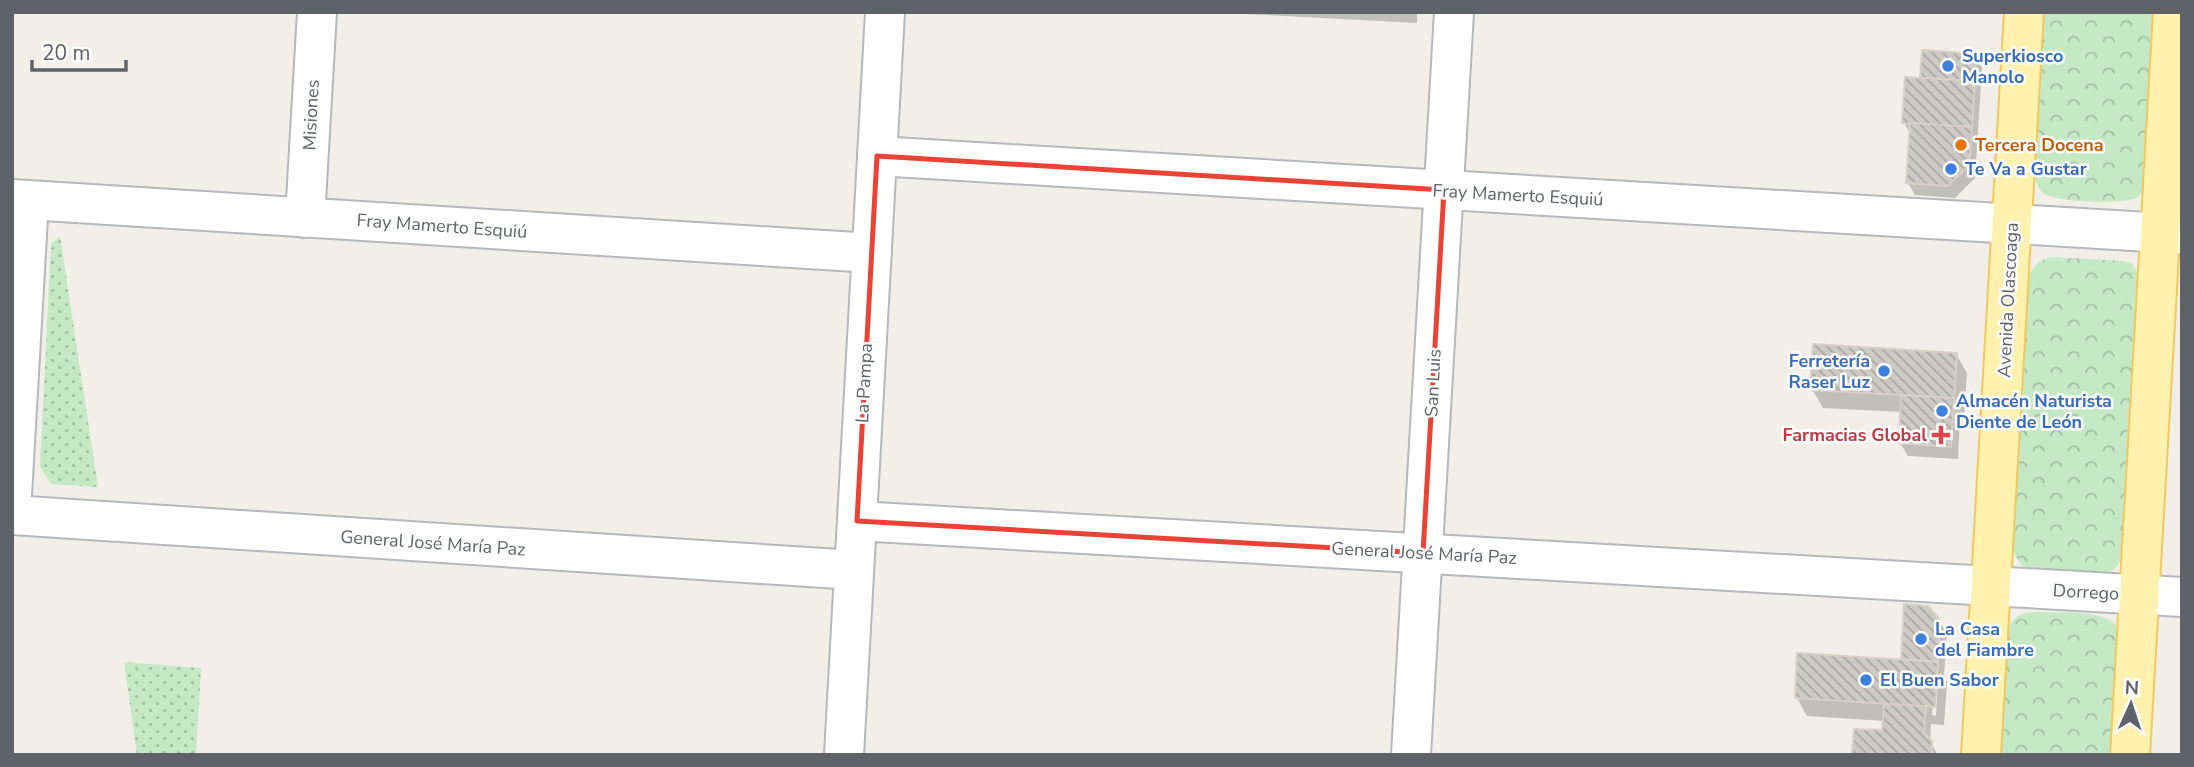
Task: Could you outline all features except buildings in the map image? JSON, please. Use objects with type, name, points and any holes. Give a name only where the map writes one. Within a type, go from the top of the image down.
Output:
[{"type":"main road","name":"Avenida Olascoaga","points":[[1981,755],[2024,12]]},
{"type":"main road","points":[[2130,755],[2139,595],[2171,234],[2173,12]]},
{"type":"street","name":"Misiones","points":[[305,218],[317,12]]},
{"type":"street","name":"La Pampa","points":[[844,755],[885,12]]},
{"type":"street","name":"San Luis","points":[[1411,755],[1454,12]]},
{"type":"street","name":"Fray Mamerto Esquiú","points":[[877,156],[2171,234]]},
{"type":"street","name":"Fray Mamerto Esquiú","points":[[21,200],[872,253]]},
{"type":"street","points":[[12,495],[21,200]]},
{"type":"street","name":"General José María Paz","points":[[12,515],[854,570]]},
{"type":"street","name":"General José María Paz","points":[[857,521],[1991,586]]},
{"type":"street","name":"Dorrego","points":[[1991,586],[2182,597]]},
{"type":"highlighted area","points":[[877,156],[1444,190],[1423,553],[857,521]]},
{"type":"green space","points":[[2044,12],[2158,12],[2147,185],[2137,198],[2074,201],[2050,196],[2043,193],[2038,186],[2035,173]]},
{"type":"green space","points":[[60,236],[98,487],[51,484],[40,467],[51,244]]},
{"type":"green space","points":[[2052,257],[2124,261],[2132,264],[2140,275],[2124,557],[2114,570],[2107,572],[2029,568],[2021,565],[2013,552],[2027,286],[2034,267]]},
{"type":"green space","points":[[2040,612],[2095,615],[2105,618],[2118,629],[2112,755],[1999,755],[2007,632],[2015,618]]},
{"type":"green space","points":[[124,662],[201,668],[196,755],[137,755]]},
{"type":"place","name":"Superkiosco Manolo","points":[[1948,66]]},
{"type":"place","name":"Tercera Docena","points":[[1961,145]]},
{"type":"place","name":"Te Va a Gustar","points":[[1951,169]]},
{"type":"place","name":"Ferretería Raser Luz","points":[[1884,371]]},
{"type":"place","name":"Almacén Naturista Diente de León","points":[[1942,411]]},
{"type":"place","name":"Farmacias Global","points":[[1941,435]]},
{"type":"place","name":"La Casa del Fiambre","points":[[1921,639]]},
{"type":"place","name":"El Buen Sabor","points":[[1866,680]]}]
